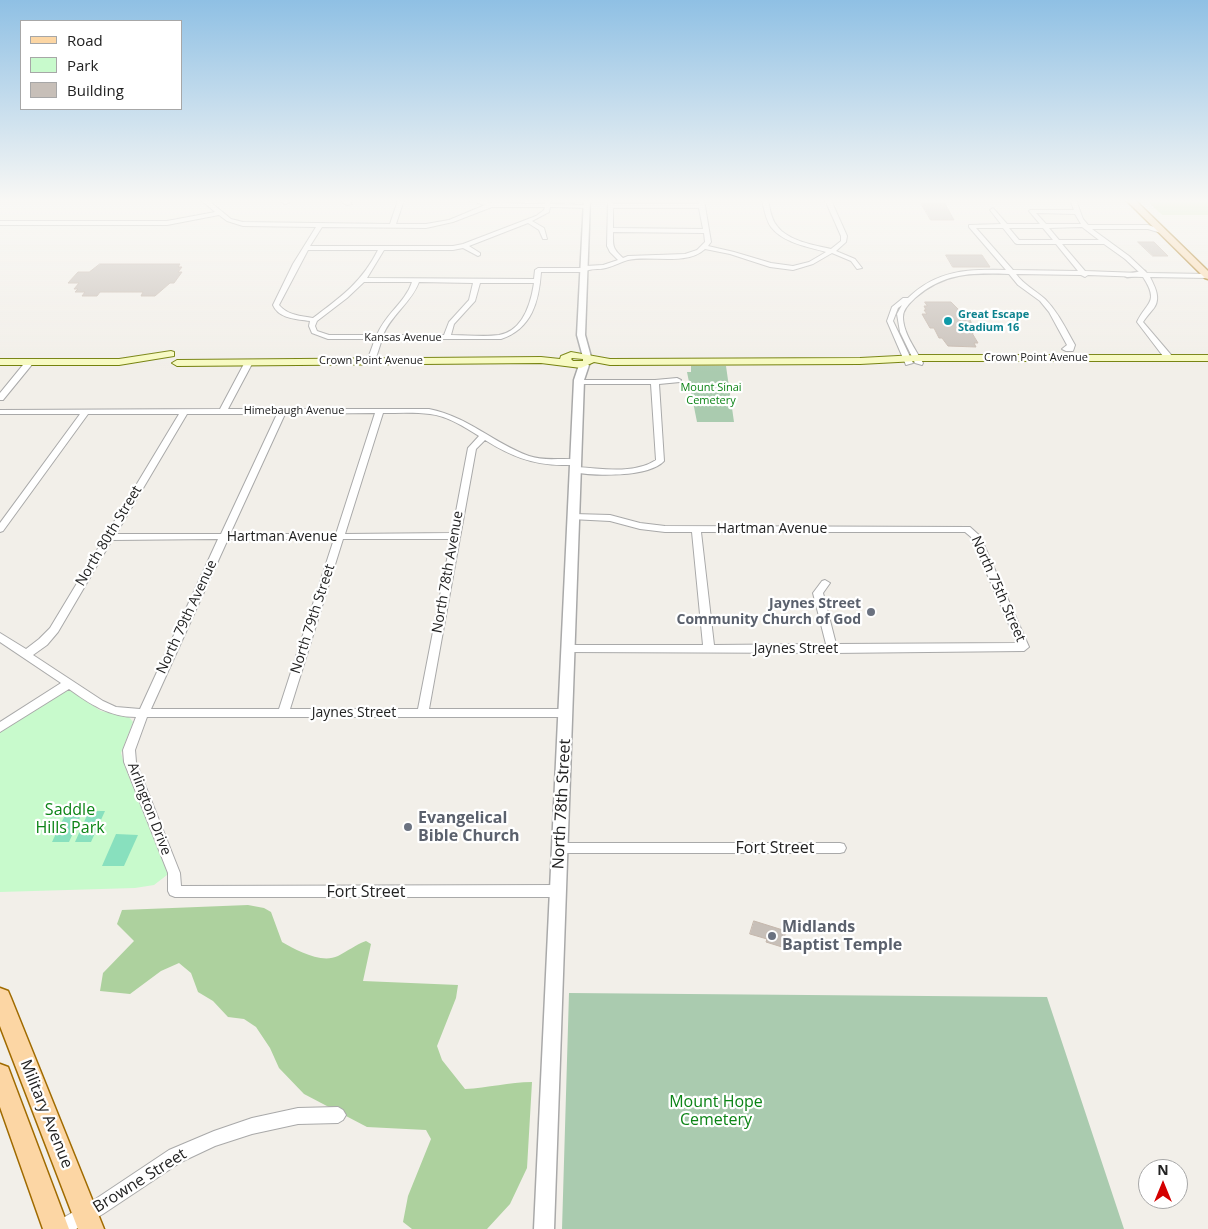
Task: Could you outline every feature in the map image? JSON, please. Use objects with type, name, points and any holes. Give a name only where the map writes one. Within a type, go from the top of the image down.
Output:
[{"type":"main road","points":[[1193,257],[1208,272]]},
{"type":"main road","points":[[1195,257],[1208,272]]},
{"type":"main road","name":"Crown Point Avenue","points":[[0,362],[112,362],[145,359],[174,359],[202,362],[540,360],[568,359],[578,354],[586,361],[610,362],[1208,358]]},
{"type":"main road","name":"Crown Point Avenue","points":[[913,360],[1208,364]]},
{"type":"main road","name":"Military Avenue","points":[[0,998],[88,1222]]},
{"type":"main road","name":"Military Avenue","points":[[0,1075],[56,1229]]},
{"type":"street","points":[[301,257],[276,305],[282,313],[302,319],[314,320],[365,280],[378,257]]},
{"type":"street","points":[[579,381],[586,361],[581,335],[585,257]]},
{"type":"street","points":[[365,280],[537,281],[538,270],[584,269],[604,267],[622,260],[671,257]]},
{"type":"street","points":[[746,257],[787,268],[805,266],[821,257]]},
{"type":"street","points":[[848,257],[859,268]]},
{"type":"street","points":[[998,257],[1020,284],[1052,311],[1071,345],[1066,350]]},
{"type":"street","points":[[1070,257],[1088,278]]},
{"type":"street","points":[[1126,257],[1144,275],[1154,294],[1153,303],[1147,315],[1148,324],[1172,358]]},
{"type":"street","points":[[913,360],[902,326],[895,314],[922,290],[945,276],[970,272],[1082,272],[1144,275],[1208,272]]},
{"type":"street","points":[[371,362],[388,319],[410,297],[416,281]]},
{"type":"street","points":[[447,338],[451,323],[472,301],[476,281]]},
{"type":"street","name":"Kansas Avenue","points":[[314,320],[312,326],[314,332],[328,338],[501,337],[516,329],[530,312],[535,302],[537,281]]},
{"type":"street","points":[[579,381],[568,359],[576,348],[581,335]]},
{"type":"street","points":[[0,398],[30,362]]},
{"type":"street","points":[[223,411],[249,362]]},
{"type":"street","points":[[579,381],[654,382],[677,380]]},
{"type":"street","name":"North 78th Street","points":[[544,1229],[579,381]]},
{"type":"street","name":"Himebaugh Avenue","points":[[0,412],[429,411],[443,413],[526,459],[576,466],[637,471],[653,468],[660,461],[654,382]]},
{"type":"street","name":"North 79th Avenue","points":[[143,714],[282,411]]},
{"type":"street","name":"North 79th Street","points":[[283,713],[380,411]]},
{"type":"street","points":[[0,528],[86,412]]},
{"type":"street","name":"North 80th Street","points":[[27,654],[43,642],[54,630],[184,412]]},
{"type":"street","name":"North 78th Avenue","points":[[423,713],[472,448],[484,436]]},
{"type":"street","name":"Hartman Avenue","points":[[574,517],[610,518],[649,528],[960,529],[971,531]]},
{"type":"street","points":[[696,529],[709,649]]},
{"type":"street","name":"North 75th Street","points":[[971,531],[976,536],[1024,647]]},
{"type":"street","name":"Hartman Avenue","points":[[110,537],[455,536]]},
{"type":"street","points":[[825,583],[818,593],[832,649]]},
{"type":"street","points":[[0,637],[68,684],[107,708],[119,712],[143,714]]},
{"type":"street","name":"Jaynes Street","points":[[569,649],[1024,647]]},
{"type":"street","points":[[0,728],[68,684]]},
{"type":"street","name":"Jaynes Street","points":[[143,714],[566,713]]},
{"type":"street","name":"Arlington Drive","points":[[143,714],[131,740],[129,757],[174,873],[175,891]]},
{"type":"street","name":"Fort Street","points":[[560,848],[840,848]]},
{"type":"street","name":"Fort Street","points":[[175,891],[558,891]]},
{"type":"street","name":"Browne Street","points":[[60,1229],[88,1222],[175,1156],[214,1139],[252,1126],[298,1116],[338,1115]]},
{"type":"green space","name":"Mount Sinai Cemetery","points":[[691,366],[726,366],[734,422],[697,422],[687,372],[691,372]]},
{"type":"green space","name":"Saddle Hills Park","points":[[64,690],[71,691],[101,711],[129,717],[133,722],[121,753],[167,872],[167,875],[154,885],[135,888],[0,892],[0,732]]},
{"type":"green space","points":[[67,811],[83,811],[69,842],[52,842]]},
{"type":"green space","points":[[89,811],[105,811],[91,842],[75,842]]},
{"type":"green space","points":[[116,834],[138,835],[124,866],[102,866]]},
{"type":"green space","points":[[248,905],[264,908],[271,912],[282,942],[309,955],[331,958],[366,941],[371,944],[363,981],[458,985],[456,998],[437,1046],[442,1060],[465,1089],[532,1082],[527,1168],[510,1204],[487,1229],[412,1229],[403,1222],[408,1196],[431,1139],[426,1130],[367,1127],[304,1094],[279,1068],[270,1048],[256,1027],[244,1019],[228,1017],[213,1001],[198,992],[191,973],[179,963],[161,971],[130,994],[100,991],[103,973],[134,941],[117,924],[122,910]]},
{"type":"green space","name":"Mount Hope Cemetery","points":[[569,993],[1047,997],[1124,1229],[562,1229]]},
{"type":"building","points":[[947,257],[984,257],[990,267],[953,267]]},
{"type":"building","points":[[100,264],[180,264],[178,267],[182,267],[178,272],[182,272],[174,283],[170,283],[155,296],[141,296],[143,292],[100,292],[97,296],[82,296],[85,292],[75,292],[78,289],[74,289],[79,283],[68,283],[78,272],[89,272]]},
{"type":"building","name":"Great Escape Stadium 16","points":[[925,302],[951,302],[959,310],[967,314],[974,328],[972,328],[974,333],[972,333],[978,343],[974,343],[976,347],[948,346],[942,338],[939,338],[934,328],[930,328],[922,314],[927,314],[924,310],[926,310],[924,306],[927,306]]},
{"type":"building","name":"Midlands Baptist Temple","points":[[754,921],[786,931],[782,947],[766,942],[767,939],[750,934]]},
{"type":"place","name":"Great Escape Stadium 16","points":[[948,321]]},
{"type":"place","name":"Jaynes Street Community Church of God","points":[[871,612]]},
{"type":"place","name":"Evangelical Bible Church","points":[[408,827]]},
{"type":"place","name":"Midlands Baptist Temple","points":[[772,936]]}]
